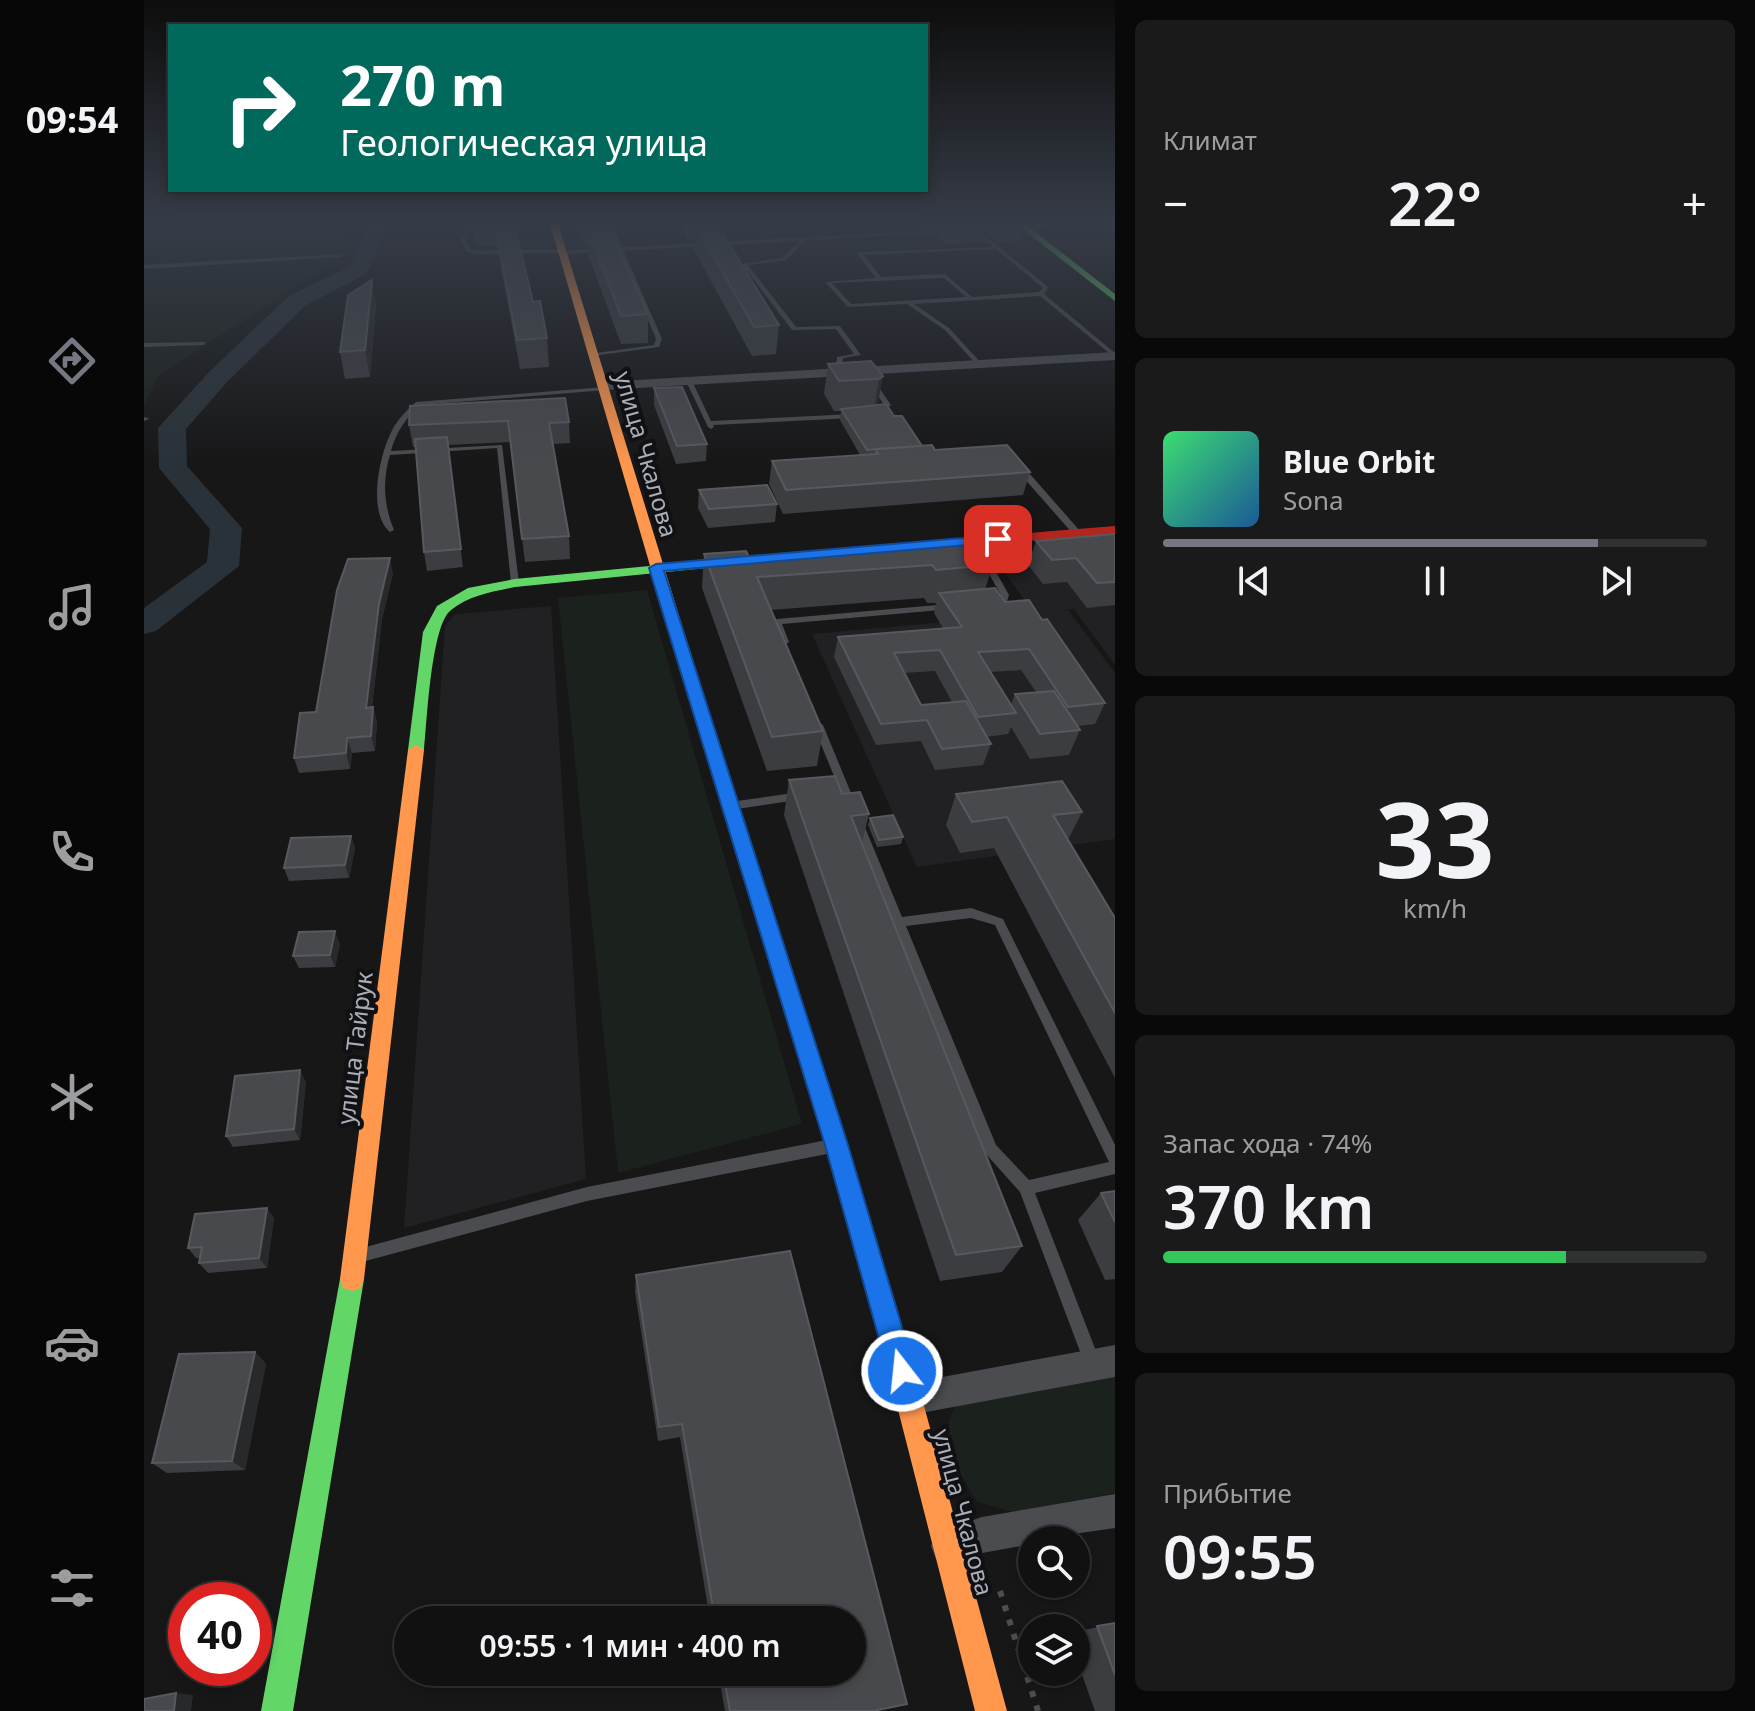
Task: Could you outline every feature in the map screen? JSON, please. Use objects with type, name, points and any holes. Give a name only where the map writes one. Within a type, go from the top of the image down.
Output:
[{"type":"street","name":"улица Чкалова","points":[[577,304],[656,568],[837,1145],[910,1399],[991,1711]]},
{"type":"street","points":[[604,387],[1115,356]]},
{"type":"street","points":[[846,552],[1115,530]]},
{"type":"street","name":"улица Тайрук","points":[[277,1711],[349,1304],[352,1258],[430,632],[442,609],[473,591],[515,583],[767,558]]},
{"type":"street","points":[[910,1399],[1104,1363]]},
{"type":"street","points":[[949,1546],[982,1535],[1115,1511]]},
{"type":"lane","points":[[592,354],[657,346],[659,339],[644,304]]},
{"type":"lane","points":[[775,304],[794,329],[838,327],[858,355],[840,357],[839,372]]},
{"type":"lane","points":[[848,304],[881,304]]},
{"type":"lane","points":[[910,304],[947,329],[979,364]]},
{"type":"lane","points":[[1053,304],[1115,356]]},
{"type":"lane","points":[[144,345],[203,343]]},
{"type":"lane","points":[[689,381],[711,427],[877,414],[888,405],[863,370]]},
{"type":"lane","points":[[390,530],[384,520],[383,476],[390,434],[402,415],[418,403],[604,387]]},
{"type":"lane","points":[[387,453],[500,446],[515,583]]},
{"type":"lane","points":[[1012,458],[1077,533]]},
{"type":"lane","points":[[973,604],[1003,602],[1005,595],[982,554]]},
{"type":"lane","points":[[788,650],[777,622],[958,606]]},
{"type":"lane","points":[[810,706],[991,1149],[1026,1188],[1104,1363]]},
{"type":"lane","points":[[830,792],[844,790]]},
{"type":"lane","points":[[730,806],[816,794]]},
{"type":"lane","points":[[898,922],[971,913],[999,922],[1115,1160]]},
{"type":"lane","points":[[352,1258],[587,1194],[837,1145]]},
{"type":"lane","points":[[1026,1188],[1115,1167]]},
{"type":"path","points":[[996,1579],[1038,1711]]},
{"type":"shaded area","points":[[144,304],[270,304],[158,376],[144,406]]},
{"type":"shaded area","points":[[1115,551],[1115,665],[1074,609],[1060,611],[1069,611],[1115,673],[1115,839],[917,867],[812,634],[1035,614],[996,561]]},
{"type":"shaded area","points":[[647,590],[802,1124],[618,1173],[558,598]]},
{"type":"shaded area","points":[[551,606],[586,1179],[404,1228],[445,625],[456,614]]},
{"type":"shaded area","points":[[1115,1377],[1115,1493],[1012,1512],[978,1502],[957,1467],[949,1441],[948,1429],[957,1405]]},
{"type":"building","points":[[347,304],[370,304],[365,350],[340,352]]},
{"type":"building","points":[[510,304],[541,304],[547,338],[517,340]]},
{"type":"building","points":[[616,304],[643,304],[648,314],[621,316]]},
{"type":"building","points":[[741,304],[766,304],[779,325],[754,327]]},
{"type":"building","points":[[871,361],[883,376],[879,379],[839,381],[828,364]]},
{"type":"building","points":[[682,387],[707,444],[677,446],[654,388]]},
{"type":"building","points":[[565,398],[569,422],[549,423],[569,536],[522,539],[508,421],[409,425],[410,406]]},
{"type":"building","points":[[886,404],[894,416],[902,416],[922,446],[867,450],[841,409]]},
{"type":"building","points":[[447,437],[461,549],[424,552],[415,439]]},
{"type":"building","points":[[932,445],[935,450],[1007,445],[1030,472],[786,490],[772,461],[878,454],[874,449]]},
{"type":"building","points":[[767,485],[777,504],[709,509],[699,490]]},
{"type":"building","points":[[1115,534],[1115,582],[1097,583],[1076,558],[1052,560],[1036,541]]},
{"type":"building","points":[[977,542],[993,565],[936,570],[932,565],[757,577],[823,731],[772,737],[704,554],[746,551],[749,557]]},
{"type":"building","points":[[390,558],[379,604],[366,708],[373,707],[371,736],[347,738],[346,753],[294,758],[300,713],[316,712],[337,590],[348,559]]},
{"type":"building","points":[[995,588],[1005,602],[1029,600],[1042,620],[1047,619],[1105,703],[1068,707],[1029,649],[978,652],[1016,713],[978,717],[940,650],[894,653],[921,705],[966,701],[991,744],[942,749],[927,720],[881,724],[838,637],[962,627],[939,593]]},
{"type":"building","points":[[1054,691],[1080,730],[1040,734],[1015,694]]},
{"type":"building","points":[[835,776],[842,794],[860,792],[869,814],[851,816],[1022,1246],[956,1255],[789,780]]},
{"type":"building","points":[[1062,781],[1082,812],[1053,815],[1115,918],[1115,1013],[1007,817],[972,822],[956,794]]},
{"type":"building","points":[[893,815],[903,837],[879,840],[870,818]]},
{"type":"building","points":[[351,836],[345,865],[284,868],[291,838]]},
{"type":"building","points":[[335,931],[330,955],[293,956],[299,932]]},
{"type":"building","points":[[300,1070],[294,1129],[226,1136],[235,1076]]},
{"type":"building","points":[[1115,1191],[1115,1222],[1101,1193]]},
{"type":"building","points":[[267,1208],[259,1258],[199,1263],[202,1247],[188,1248],[195,1214]]},
{"type":"building","points":[[790,1251],[907,1704],[873,1711],[730,1711],[726,1686],[866,1686],[866,1606],[713,1606],[682,1424],[659,1427],[636,1275]]},
{"type":"building","points":[[255,1352],[232,1461],[152,1463],[179,1354]]},
{"type":"building","points":[[1115,1623],[1115,1675],[1097,1626]]},
{"type":"building","points":[[176,1693],[174,1711],[144,1711],[144,1699]]},
{"type":"waterway","points":[[144,624],[223,566],[226,528],[173,468],[172,428],[218,377],[294,304]]},
{"type":"traffic: fast","points":[[416,750],[430,632],[442,609],[473,591],[515,583],[742,561]]},
{"type":"traffic: fast","points":[[277,1711],[352,1279]]},
{"type":"traffic: slow","points":[[578,304],[702,716]]},
{"type":"traffic: slow","points":[[352,1279],[416,750]]},
{"type":"traffic: slow","points":[[895,1347],[991,1711]]},
{"type":"traffic: jam","points":[[858,551],[1115,530]]},
{"type":"traffic: jam","points":[[702,716],[837,1145],[895,1347]]},
{"type":"route","points":[[902,1371],[837,1145],[656,568],[998,539]]}]
